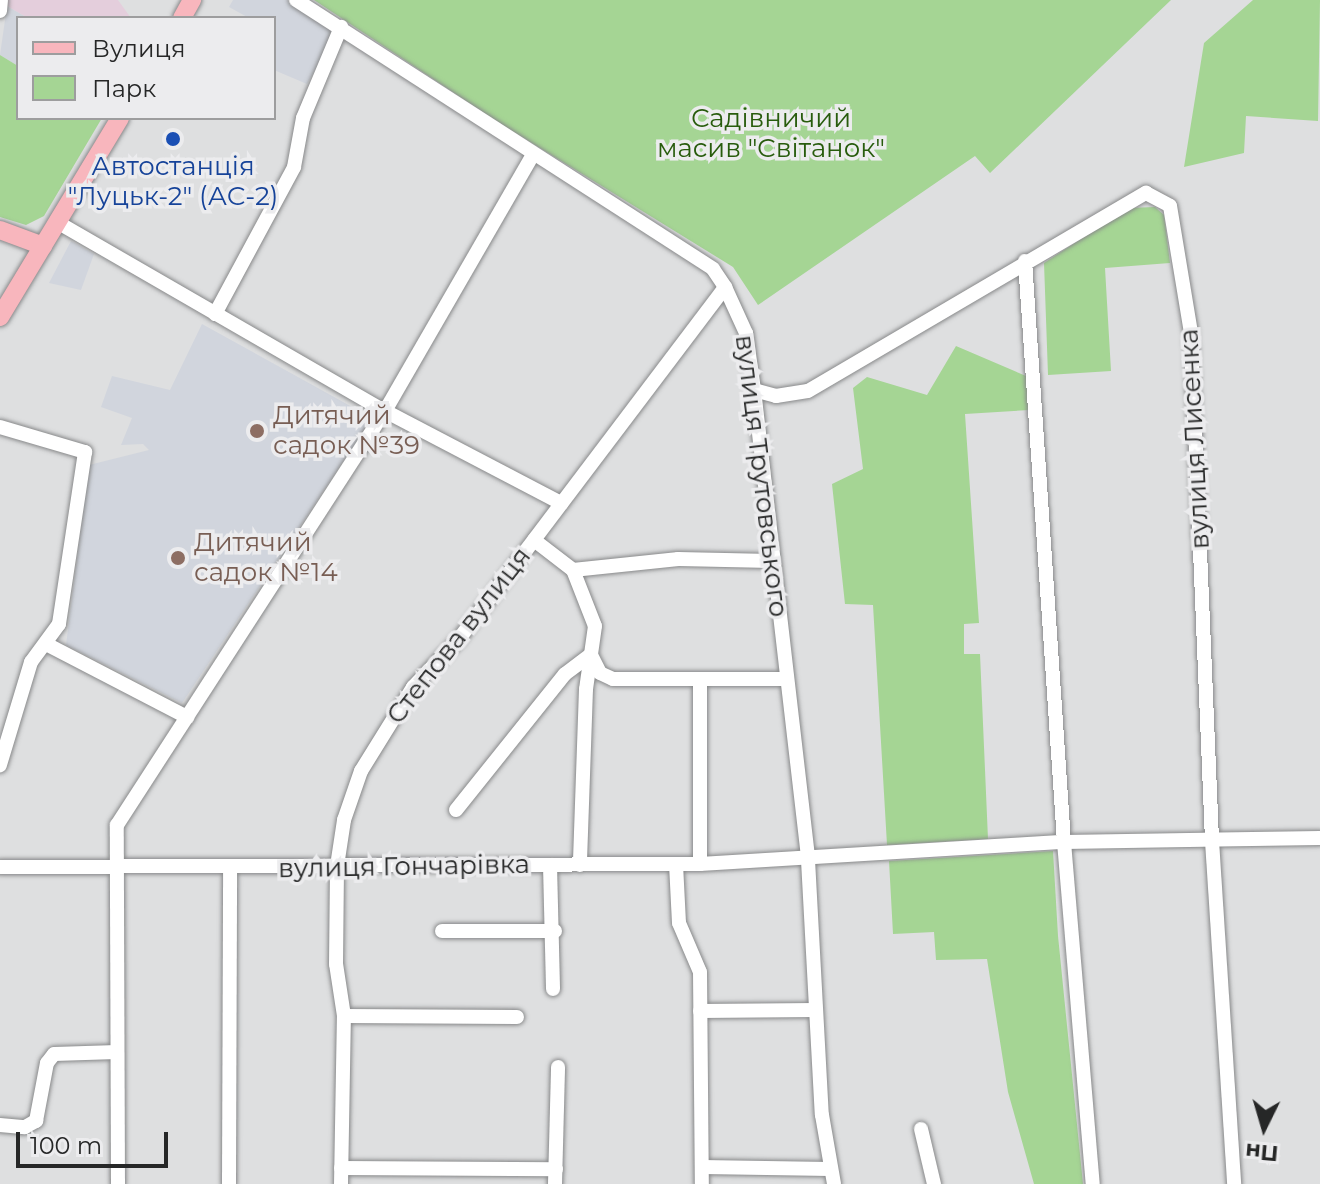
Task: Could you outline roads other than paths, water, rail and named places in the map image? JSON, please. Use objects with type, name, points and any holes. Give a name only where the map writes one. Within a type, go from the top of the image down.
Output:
[{"type":"main road","points":[[0,317],[119,120]]},
{"type":"main road","points":[[0,230],[43,246]]},
{"type":"street","points":[[0,11],[1,0]]},
{"type":"street","name":"вулиця Трутовського","points":[[296,0],[532,156],[713,269],[725,287],[746,333],[808,860],[816,1010],[830,1169],[834,1184]]},
{"type":"street","points":[[215,314],[294,167],[303,118],[341,27]]},
{"type":"street","points":[[118,1184],[114,870],[117,825],[385,411],[532,156]]},
{"type":"street","name":"вулиця Лисенка","points":[[754,390],[776,396],[808,391],[1025,261],[1146,193],[1170,206],[1191,333],[1212,841],[1234,1184]]},
{"type":"street","points":[[57,222],[385,411],[561,503]]},
{"type":"street","points":[[1025,261],[1064,842],[1093,1184]]},
{"type":"street","name":"Степова вулиця","points":[[341,1184],[344,1016],[336,964],[337,866],[344,820],[361,771],[413,687],[459,639],[725,287]]},
{"type":"street","points":[[0,427],[85,452],[65,602],[48,645],[31,662],[0,765]]},
{"type":"street","points":[[534,540],[573,570],[595,626],[590,655],[580,865]]},
{"type":"street","points":[[573,570],[678,559],[772,561]]},
{"type":"street","points":[[48,645],[187,717]]},
{"type":"street","points":[[590,655],[600,673],[613,679],[787,679]]},
{"type":"street","points":[[456,810],[565,674],[590,655]]},
{"type":"street","points":[[700,679],[700,864]]},
{"type":"street","points":[[808,860],[1064,842],[1320,838]]},
{"type":"street","name":"вулиця Гончарівка","points":[[0,867],[230,869],[808,860]]},
{"type":"street","points":[[676,864],[679,923],[700,972],[702,1184]]},
{"type":"street","points":[[550,865],[555,931],[553,989]]},
{"type":"street","points":[[229,1184],[230,869]]},
{"type":"street","points":[[442,931],[555,931]]},
{"type":"street","points":[[700,1011],[816,1010]]},
{"type":"street","points":[[344,1016],[517,1017]]},
{"type":"street","points":[[0,1125],[25,1127],[36,1121],[47,1063],[54,1054],[117,1052]]},
{"type":"street","points":[[341,1168],[555,1176],[558,1067]]},
{"type":"street","points":[[921,1129],[934,1184]]},
{"type":"street","points":[[702,1167],[830,1169]]},
{"type":"place","name":"Автостанція \"Луцьк-2\" (АС-2)","points":[[173,139]]},
{"type":"place","name":"Дитячий садок №39","points":[[257,431]]},
{"type":"place","name":"Дитячий садок №14","points":[[178,558]]},
{"type":"park label","name":"Садівничий масив \"Світанок\"","points":[[771,134]]}]
